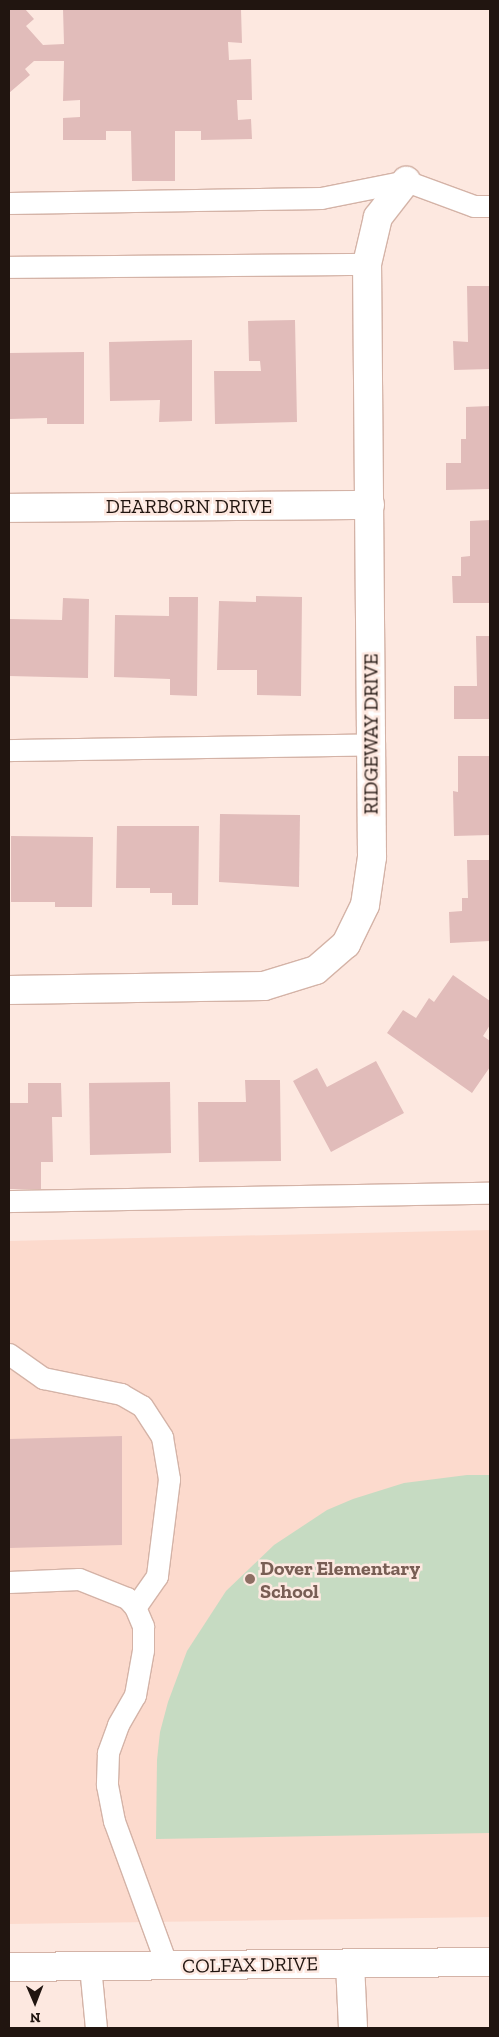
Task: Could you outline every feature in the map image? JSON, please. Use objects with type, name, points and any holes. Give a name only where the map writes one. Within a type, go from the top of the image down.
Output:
[{"type":"street","name":"RIDGEWAY DRIVE","points":[[9,990],[264,986],[316,970],[346,944],[364,905],[372,857],[367,264],[378,217],[406,181]]},
{"type":"street","name":"DEARBORN DRIVE","points":[[9,508],[370,505]]},
{"type":"street","name":"COLFAX DRIVE","points":[[9,1967],[490,1962]]},
{"type":"street","points":[[350,1964],[353,2028]]},
{"type":"lane","points":[[9,203],[321,198],[406,181],[474,206],[490,206]]},
{"type":"lane","points":[[9,266],[367,264]]},
{"type":"lane","points":[[9,750],[371,744]]},
{"type":"lane","points":[[9,1201],[490,1193]]},
{"type":"lane","points":[[9,1354],[43,1378],[121,1394],[142,1406],[162,1437],[169,1479],[157,1576],[135,1608]]},
{"type":"lane","points":[[9,1582],[80,1579],[127,1598],[135,1608],[143,1626],[143,1650],[135,1695],[118,1725],[108,1753],[107,1785],[114,1821],[167,1966]]},
{"type":"lane","points":[[90,1966],[96,2028]]},
{"type":"shaded area","name":"Dover Elementary School","points":[[490,1230],[490,1917],[9,1924],[9,1241]]},
{"type":"green space","points":[[467,1475],[490,1475],[490,1833],[156,1839],[157,1760],[160,1732],[168,1702],[187,1651],[226,1591],[274,1545],[327,1510],[353,1499],[404,1483]]},
{"type":"building","points":[[9,9],[25,9],[34,19],[26,26],[43,45],[64,44],[63,9],[241,9],[242,43],[228,42],[229,60],[251,59],[252,100],[237,100],[238,120],[251,119],[252,139],[201,140],[201,131],[175,131],[175,181],[132,181],[131,131],[106,131],[106,140],[63,140],[63,118],[80,117],[80,100],[63,101],[64,61],[34,61],[25,69],[30,75],[9,93]]},
{"type":"building","points":[[467,286],[490,286],[490,369],[454,370],[453,341],[468,342]]},
{"type":"building","points":[[295,320],[297,422],[215,424],[214,371],[261,371],[260,361],[249,361],[248,321]]},
{"type":"building","points":[[192,340],[192,421],[159,422],[160,400],[110,401],[109,342]]},
{"type":"building","points":[[84,352],[84,424],[47,424],[47,418],[9,419],[9,353]]},
{"type":"building","points":[[490,406],[490,489],[446,490],[446,463],[461,463],[461,439],[466,439],[466,407]]},
{"type":"building","points":[[490,520],[490,603],[453,603],[452,576],[461,576],[461,557],[470,556],[470,521]]},
{"type":"building","points":[[256,596],[302,597],[301,696],[257,695],[257,670],[217,670],[219,601],[256,602]]},
{"type":"building","points":[[169,597],[198,597],[197,696],[170,695],[170,679],[114,677],[115,615],[169,616]]},
{"type":"building","points":[[63,598],[89,599],[88,678],[9,676],[9,619],[62,620]]},
{"type":"building","points":[[476,636],[490,636],[490,719],[454,719],[454,686],[477,686]]},
{"type":"building","points":[[458,756],[490,756],[490,835],[454,836],[453,791],[458,792]]},
{"type":"building","points":[[220,814],[300,815],[299,887],[219,882]]},
{"type":"building","points":[[117,826],[199,826],[198,905],[172,905],[172,893],[150,893],[150,888],[116,888]]},
{"type":"building","points":[[11,836],[93,837],[92,907],[55,907],[55,902],[11,902]]},
{"type":"building","points":[[467,860],[490,860],[490,941],[450,943],[449,912],[462,911],[462,898],[468,898]]},
{"type":"building","points":[[453,975],[490,1001],[490,1025],[483,1036],[490,1041],[490,1067],[472,1093],[387,1033],[403,1010],[416,1018],[429,998],[434,1002]]},
{"type":"building","points":[[376,1061],[404,1113],[331,1152],[293,1081],[317,1068],[327,1087]]},
{"type":"building","points":[[245,1080],[280,1080],[281,1161],[199,1162],[198,1102],[246,1102]]},
{"type":"building","points":[[170,1082],[171,1153],[90,1155],[89,1083]]},
{"type":"building","points":[[28,1083],[61,1083],[62,1117],[52,1117],[53,1162],[41,1162],[41,1189],[9,1189],[9,1103],[28,1103]]},
{"type":"building","points":[[122,1436],[122,1545],[9,1548],[9,1439]]},
{"type":"place","name":"Dover Elementary School","points":[[250,1579]]}]
